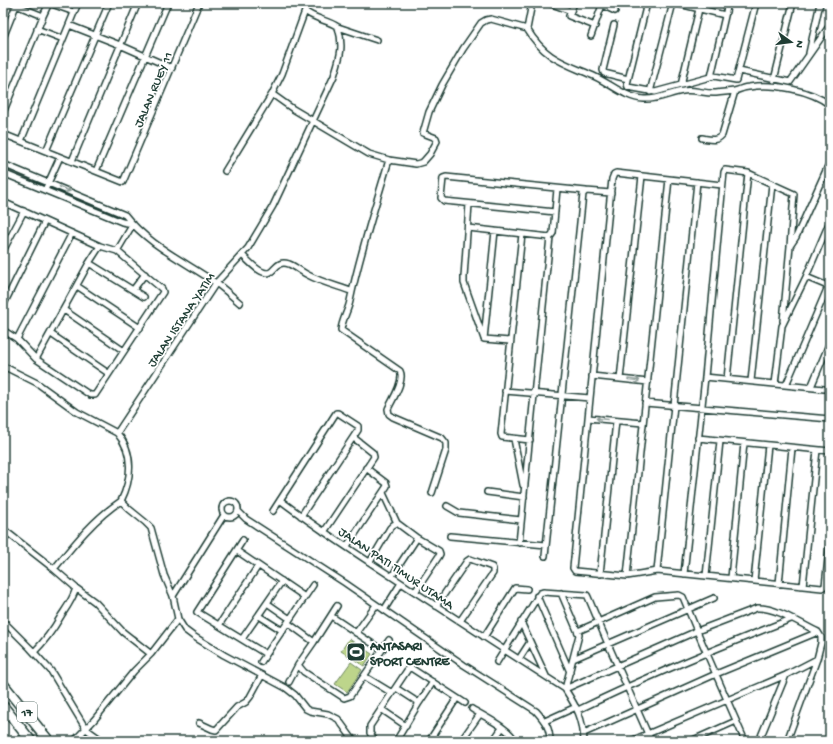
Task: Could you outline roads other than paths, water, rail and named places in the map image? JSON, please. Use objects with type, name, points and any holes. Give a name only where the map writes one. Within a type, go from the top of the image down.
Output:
[{"type":"highway","name":"17","points":[[3,684],[49,741]]},
{"type":"highway","name":"17","points":[[3,706],[31,741]]},
{"type":"street","points":[[3,113],[42,16],[49,3],[74,12]]},
{"type":"street","points":[[21,141],[78,3]]},
{"type":"street","points":[[46,151],[108,3]]},
{"type":"street","points":[[72,161],[138,3]]},
{"type":"street","points":[[3,134],[96,171],[168,3]]},
{"type":"street","name":"JALAN RUEY 11","points":[[96,171],[123,182],[199,3]]},
{"type":"street","points":[[225,171],[272,94],[282,74],[306,3]]},
{"type":"street","points":[[527,29],[532,3]]},
{"type":"street","points":[[549,3],[570,12]]},
{"type":"street","points":[[574,3],[569,16],[594,26]]},
{"type":"street","points":[[647,3],[626,84],[628,87],[650,92],[655,92],[714,76],[736,80],[756,3]]},
{"type":"street","points":[[650,92],[674,3],[726,15]]},
{"type":"street","points":[[711,77],[728,3]]},
{"type":"street","points":[[774,80],[793,3]]},
{"type":"street","points":[[808,56],[820,3]]},
{"type":"street","points":[[3,38],[15,4],[42,16]]},
{"type":"street","points":[[591,36],[602,4],[615,11]]},
{"type":"street","points":[[681,85],[699,9]]},
{"type":"street","points":[[304,11],[309,15],[331,22],[338,27],[377,40]]},
{"type":"street","points":[[272,94],[370,154],[389,160],[416,164],[423,162],[430,154],[437,140],[423,133],[429,112],[442,85],[463,49],[482,23],[491,19],[527,29],[537,45],[555,60],[599,78],[635,98],[652,99],[665,97],[682,91],[695,90],[710,93],[735,91],[748,87],[770,86],[809,94],[830,105]]},
{"type":"street","points":[[69,25],[172,68]]},
{"type":"street","points":[[614,25],[603,70],[605,74],[628,79]]},
{"type":"street","points":[[739,71],[774,80],[788,82],[792,81],[830,25]]},
{"type":"street","name":"JALAN ISTANA YATIM","points":[[117,433],[216,283],[248,248],[273,206],[334,76],[341,55],[342,46],[338,27]]},
{"type":"street","points":[[37,29],[63,39]]},
{"type":"street","points":[[702,138],[714,140],[722,136],[735,91]]},
{"type":"street","points":[[45,190],[60,157]]},
{"type":"street","points":[[389,160],[370,221],[341,330],[400,371],[402,375],[401,381],[388,409],[389,414],[442,438],[446,443],[446,450],[432,493]]},
{"type":"street","points":[[3,164],[126,214],[133,224],[173,256],[216,283],[240,302]]},
{"type":"street","points":[[790,246],[796,237],[828,166],[830,165]]},
{"type":"street","points":[[684,574],[702,408],[724,171],[748,173],[794,195],[775,384]]},
{"type":"street","points":[[3,173],[122,222],[133,224]]},
{"type":"street","points":[[727,379],[748,173]]},
{"type":"street","points":[[722,185],[614,174],[573,568],[575,571],[600,574],[627,576],[657,571],[822,588],[824,586],[830,540]]},
{"type":"street","points":[[620,379],[642,176]]},
{"type":"street","points":[[555,212],[442,200],[444,177],[611,193]]},
{"type":"street","points":[[627,576],[669,179]]},
{"type":"street","points":[[657,571],[697,182]]},
{"type":"street","points":[[751,381],[772,184]]},
{"type":"street","points":[[519,543],[550,237],[553,233],[557,189]]},
{"type":"street","points":[[545,556],[583,194],[586,191]]},
{"type":"street","points":[[3,202],[100,246],[117,251],[162,288],[163,292],[95,394],[90,395],[36,359],[17,339],[3,330]]},
{"type":"street","points":[[469,204],[464,283],[484,339]]},
{"type":"street","points":[[3,251],[24,211]]},
{"type":"street","points":[[3,306],[45,221]]},
{"type":"street","points":[[782,326],[806,277],[830,221]]},
{"type":"street","points":[[117,251],[133,224]]},
{"type":"street","points":[[468,228],[550,237]]},
{"type":"street","points":[[484,339],[495,231]]},
{"type":"street","points":[[17,339],[72,233]]},
{"type":"street","points":[[522,234],[501,434],[502,437],[530,440]]},
{"type":"street","points":[[36,359],[100,246]]},
{"type":"street","points":[[242,255],[262,272],[268,273],[273,271],[278,265],[283,263],[292,265],[308,275],[351,292]]},
{"type":"street","points":[[89,263],[144,297]]},
{"type":"street","points":[[133,290],[145,274]]},
{"type":"street","points":[[786,385],[829,285],[806,277]]},
{"type":"street","points":[[77,286],[140,328]]},
{"type":"street","points":[[64,310],[124,351]]},
{"type":"street","points":[[51,334],[108,373]]},
{"type":"street","points":[[484,339],[510,341]]},
{"type":"street","points":[[811,387],[830,342]]},
{"type":"street","points":[[3,366],[37,383],[77,412],[117,433],[124,441],[129,455],[129,477],[121,501],[102,514],[54,568]]},
{"type":"street","points":[[592,376],[648,382]]},
{"type":"street","points":[[705,377],[824,389]]},
{"type":"street","points":[[505,391],[590,398]]},
{"type":"street","points":[[646,403],[830,419]]},
{"type":"street","points":[[273,511],[336,413],[340,414],[358,426],[358,430],[301,516]]},
{"type":"street","points":[[588,418],[643,423]]},
{"type":"street","points":[[600,574],[616,421]]},
{"type":"street","points":[[324,532],[374,456],[373,453],[354,438]]},
{"type":"street","points":[[698,438],[830,451]]},
{"type":"street","points":[[514,439],[524,490]]},
{"type":"street","points":[[706,576],[720,441]]},
{"type":"street","points":[[731,578],[744,443]]},
{"type":"street","points":[[754,581],[768,445]]},
{"type":"street","points":[[779,584],[792,448]]},
{"type":"street","points":[[803,586],[817,450]]},
{"type":"street","points":[[346,546],[387,486],[386,483],[366,468]]},
{"type":"street","points":[[487,492],[524,497]]},
{"type":"street","points":[[383,493],[397,523],[417,538],[439,551],[440,554],[415,592]]},
{"type":"street","points":[[224,515],[222,512],[223,503],[229,500],[232,501],[237,505],[238,511],[246,519],[345,583],[464,665],[536,711],[545,721],[550,734],[550,741]]},
{"type":"street","name":"JALAN PATI TIMUR UTAMA","points":[[280,500],[324,532],[565,689]]},
{"type":"street","points":[[121,501],[151,528],[164,575],[173,596],[178,619],[186,630],[193,636],[276,682],[296,695],[306,709],[328,714],[338,719],[354,741]]},
{"type":"street","points":[[447,506],[459,513],[522,520]]},
{"type":"street","points":[[224,515],[227,517],[234,516],[238,511]]},
{"type":"street","points":[[173,596],[224,515]]},
{"type":"street","points":[[370,562],[390,528],[397,523]]},
{"type":"street","points":[[3,530],[54,568],[76,588],[95,602],[124,632],[151,654]]},
{"type":"street","points":[[450,536],[546,545]]},
{"type":"street","points":[[392,576],[417,538]]},
{"type":"street","points":[[243,540],[197,612],[266,654]]},
{"type":"street","points":[[237,551],[305,596]]},
{"type":"street","points":[[436,606],[467,561],[470,559],[492,567],[493,573],[460,621]]},
{"type":"street","points":[[219,625],[258,566]]},
{"type":"street","points":[[242,639],[282,581]]},
{"type":"street","points":[[384,610],[401,583]]},
{"type":"street","points":[[260,662],[283,631],[313,585]]},
{"type":"street","points":[[34,652],[46,641],[54,629],[73,597],[76,588]]},
{"type":"street","points":[[484,637],[515,588],[527,589]]},
{"type":"street","points":[[497,662],[537,596],[542,592],[586,595],[651,741]]},
{"type":"street","points":[[561,593],[579,636],[565,689],[577,708],[584,733],[584,741]]},
{"type":"street","points":[[537,596],[570,672]]},
{"type":"street","points":[[578,632],[661,596],[681,596],[745,741]]},
{"type":"street","points":[[573,659],[714,598]]},
{"type":"street","points":[[267,603],[314,642]]},
{"type":"street","points":[[356,633],[376,605]]},
{"type":"street","points":[[289,682],[337,606]]},
{"type":"street","points":[[565,689],[697,631],[757,608],[777,611],[818,632],[821,637],[817,659],[787,741]]},
{"type":"street","points":[[259,616],[283,631]]},
{"type":"street","points":[[332,616],[382,650]]},
{"type":"street","points":[[74,741],[86,729],[134,671],[151,654],[178,619]]},
{"type":"street","points":[[545,721],[707,652],[791,619]]},
{"type":"street","points":[[3,621],[51,671],[86,729],[102,741]]},
{"type":"street","points":[[522,622],[547,677]]},
{"type":"street","points":[[584,733],[716,674],[818,632]]},
{"type":"street","points":[[298,666],[304,672],[344,698],[350,696],[389,640]]},
{"type":"street","points":[[519,659],[530,642]]},
{"type":"street","points":[[631,741],[786,675],[817,659]]},
{"type":"street","points":[[375,741],[369,729],[408,669],[411,668],[465,703]]},
{"type":"street","points":[[199,723],[216,730],[237,707],[246,702],[262,675]]},
{"type":"street","points":[[759,741],[786,675]]},
{"type":"street","points":[[364,676],[392,693]]},
{"type":"street","points":[[396,741],[433,682]]},
{"type":"street","points":[[396,688],[419,703]]},
{"type":"street","points":[[429,741],[457,698]]},
{"type":"street","points":[[381,709],[406,726]]},
{"type":"street","points":[[472,709],[512,735],[515,741]]},
{"type":"street","points":[[461,741],[480,714]]},
{"type":"street","points":[[691,741],[736,721]]},
{"type":"street","points":[[493,741],[502,728]]},
{"type":"place","name":"ANTASARI SPORT CENTRE","points":[[356,652]]}]
